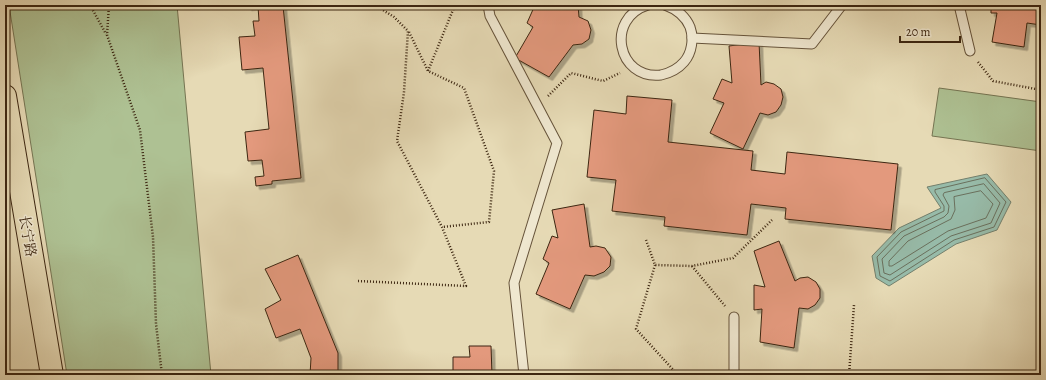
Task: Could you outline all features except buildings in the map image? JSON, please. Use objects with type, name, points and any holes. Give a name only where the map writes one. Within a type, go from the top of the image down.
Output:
[{"type":"main road","name":"长宁路","points":[[5,96],[52,375]]},
{"type":"lane","points":[[488,5],[490,16],[557,143],[514,282],[524,375]]},
{"type":"lane","points":[[648,5],[641,7],[631,14],[624,24],[621,35],[621,47],[626,58],[633,67],[643,73],[655,75],[666,74],[677,69],[685,60],[690,50],[692,38],[690,27],[684,16],[675,9],[665,5]]},
{"type":"lane","points":[[692,38],[812,44],[842,5]]},
{"type":"lane","points":[[959,5],[970,51]]},
{"type":"lane","points":[[734,317],[734,375]]},
{"type":"path","points":[[90,5],[107,34],[140,130],[153,237],[156,324],[162,375]]},
{"type":"path","points":[[107,34],[109,5]]},
{"type":"path","points":[[375,5],[394,17],[408,31],[428,70],[464,88],[494,171],[488,222],[442,227]]},
{"type":"path","points":[[428,70],[455,5]]},
{"type":"path","points":[[358,281],[466,286],[442,227],[397,141],[404,92],[408,31]]},
{"type":"path","points":[[970,51],[992,81],[1041,90]]},
{"type":"path","points":[[537,106],[571,73],[603,81],[633,67]]},
{"type":"path","points":[[655,265],[692,266],[733,258],[772,220]]},
{"type":"path","points":[[646,240],[655,265],[636,329],[678,375]]},
{"type":"path","points":[[692,266],[734,317]]},
{"type":"path","points":[[848,375],[854,305]]},
{"type":"shaded area","points":[[9,5],[177,5],[211,375],[67,375]]},
{"type":"shaded area","points":[[939,88],[1041,102],[1041,151],[932,136]]},
{"type":"water","points":[[987,174],[1011,202],[997,230],[956,244],[889,286],[876,278],[872,256],[899,228],[941,208],[927,187]]}]
